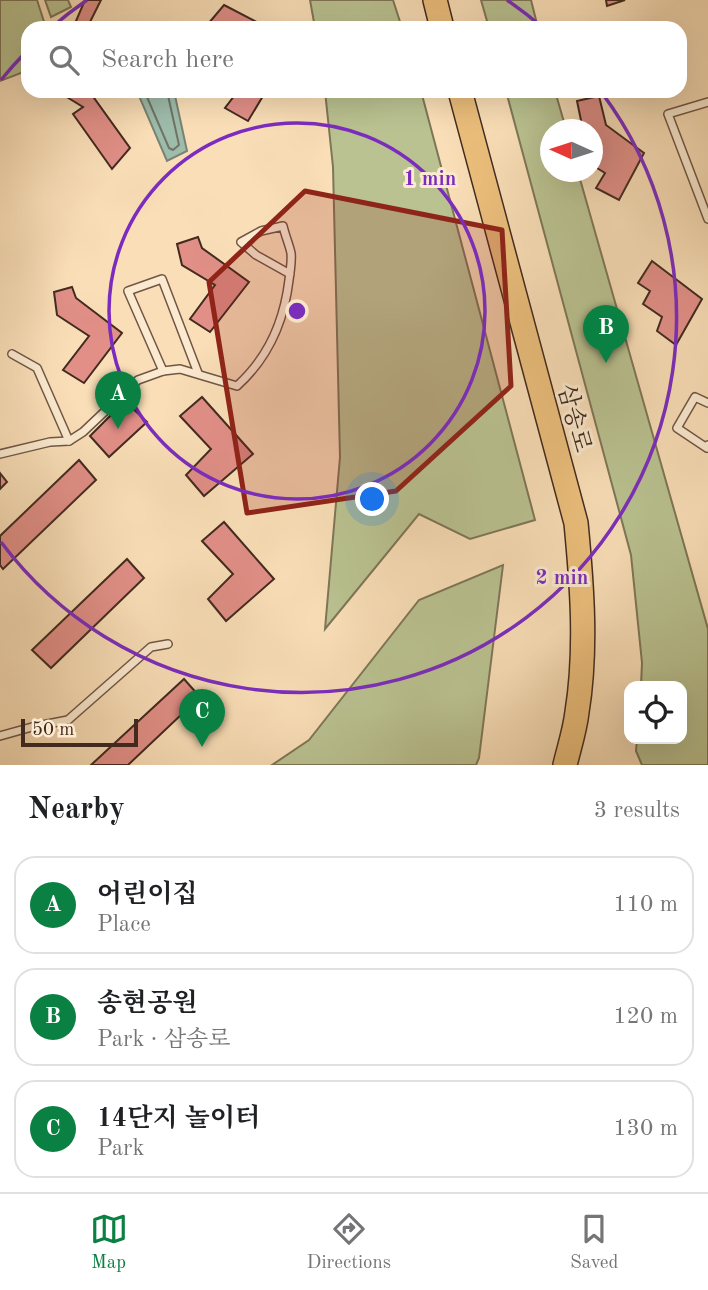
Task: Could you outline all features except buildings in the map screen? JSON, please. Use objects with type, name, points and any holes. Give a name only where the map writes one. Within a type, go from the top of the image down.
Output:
[{"type":"main road","points":[[435,0],[440,21]]},
{"type":"main road","name":"삼송로","points":[[462,98],[576,523],[582,590],[582,656],[578,712],[565,765]]},
{"type":"lane","points":[[708,102],[668,114],[708,219]]},
{"type":"lane","points":[[0,454],[50,442],[69,441],[83,432],[138,380],[163,371],[180,369],[237,386],[251,373],[265,353],[279,326],[287,295],[290,274],[291,253],[283,226],[261,231],[241,242],[256,255],[290,274]]},
{"type":"lane","points":[[163,371],[128,291],[162,279],[198,373]]},
{"type":"lane","points":[[12,354],[37,368],[69,441]]},
{"type":"lane","points":[[708,403],[695,397],[677,428],[707,448],[708,446]]},
{"type":"lane","points":[[0,736],[68,720],[151,647],[168,645]]},
{"type":"highlighted area","points":[[305,191],[502,230],[511,386],[396,491],[247,513],[209,282]]},
{"type":"green space","points":[[0,0],[37,0],[44,21],[21,21],[21,73],[0,81]]},
{"type":"green space","points":[[45,0],[68,0],[71,7],[51,17]]},
{"type":"green space","points":[[310,0],[393,0],[400,21],[314,21]]},
{"type":"green space","points":[[481,0],[531,0],[536,21],[487,21]]},
{"type":"green space","points":[[326,98],[423,98],[535,520],[470,539],[419,514],[325,629],[340,457],[333,167]]},
{"type":"green space","points":[[508,98],[557,98],[563,119],[540,119],[540,182],[581,182],[708,629],[708,765],[642,765],[636,751],[637,744],[687,744],[687,681],[641,681],[642,663],[631,555]]},
{"type":"green space","points":[[503,565],[476,765],[272,765],[309,740],[419,600]]},
{"type":"water","points":[[140,98],[176,98],[187,151],[167,161]]},
{"type":"place","name":"송현공원","points":[[606,363]]},
{"type":"place","name":"어린이집","points":[[118,429]]},
{"type":"place","name":"14단지 놀이터","points":[[202,747]]}]
